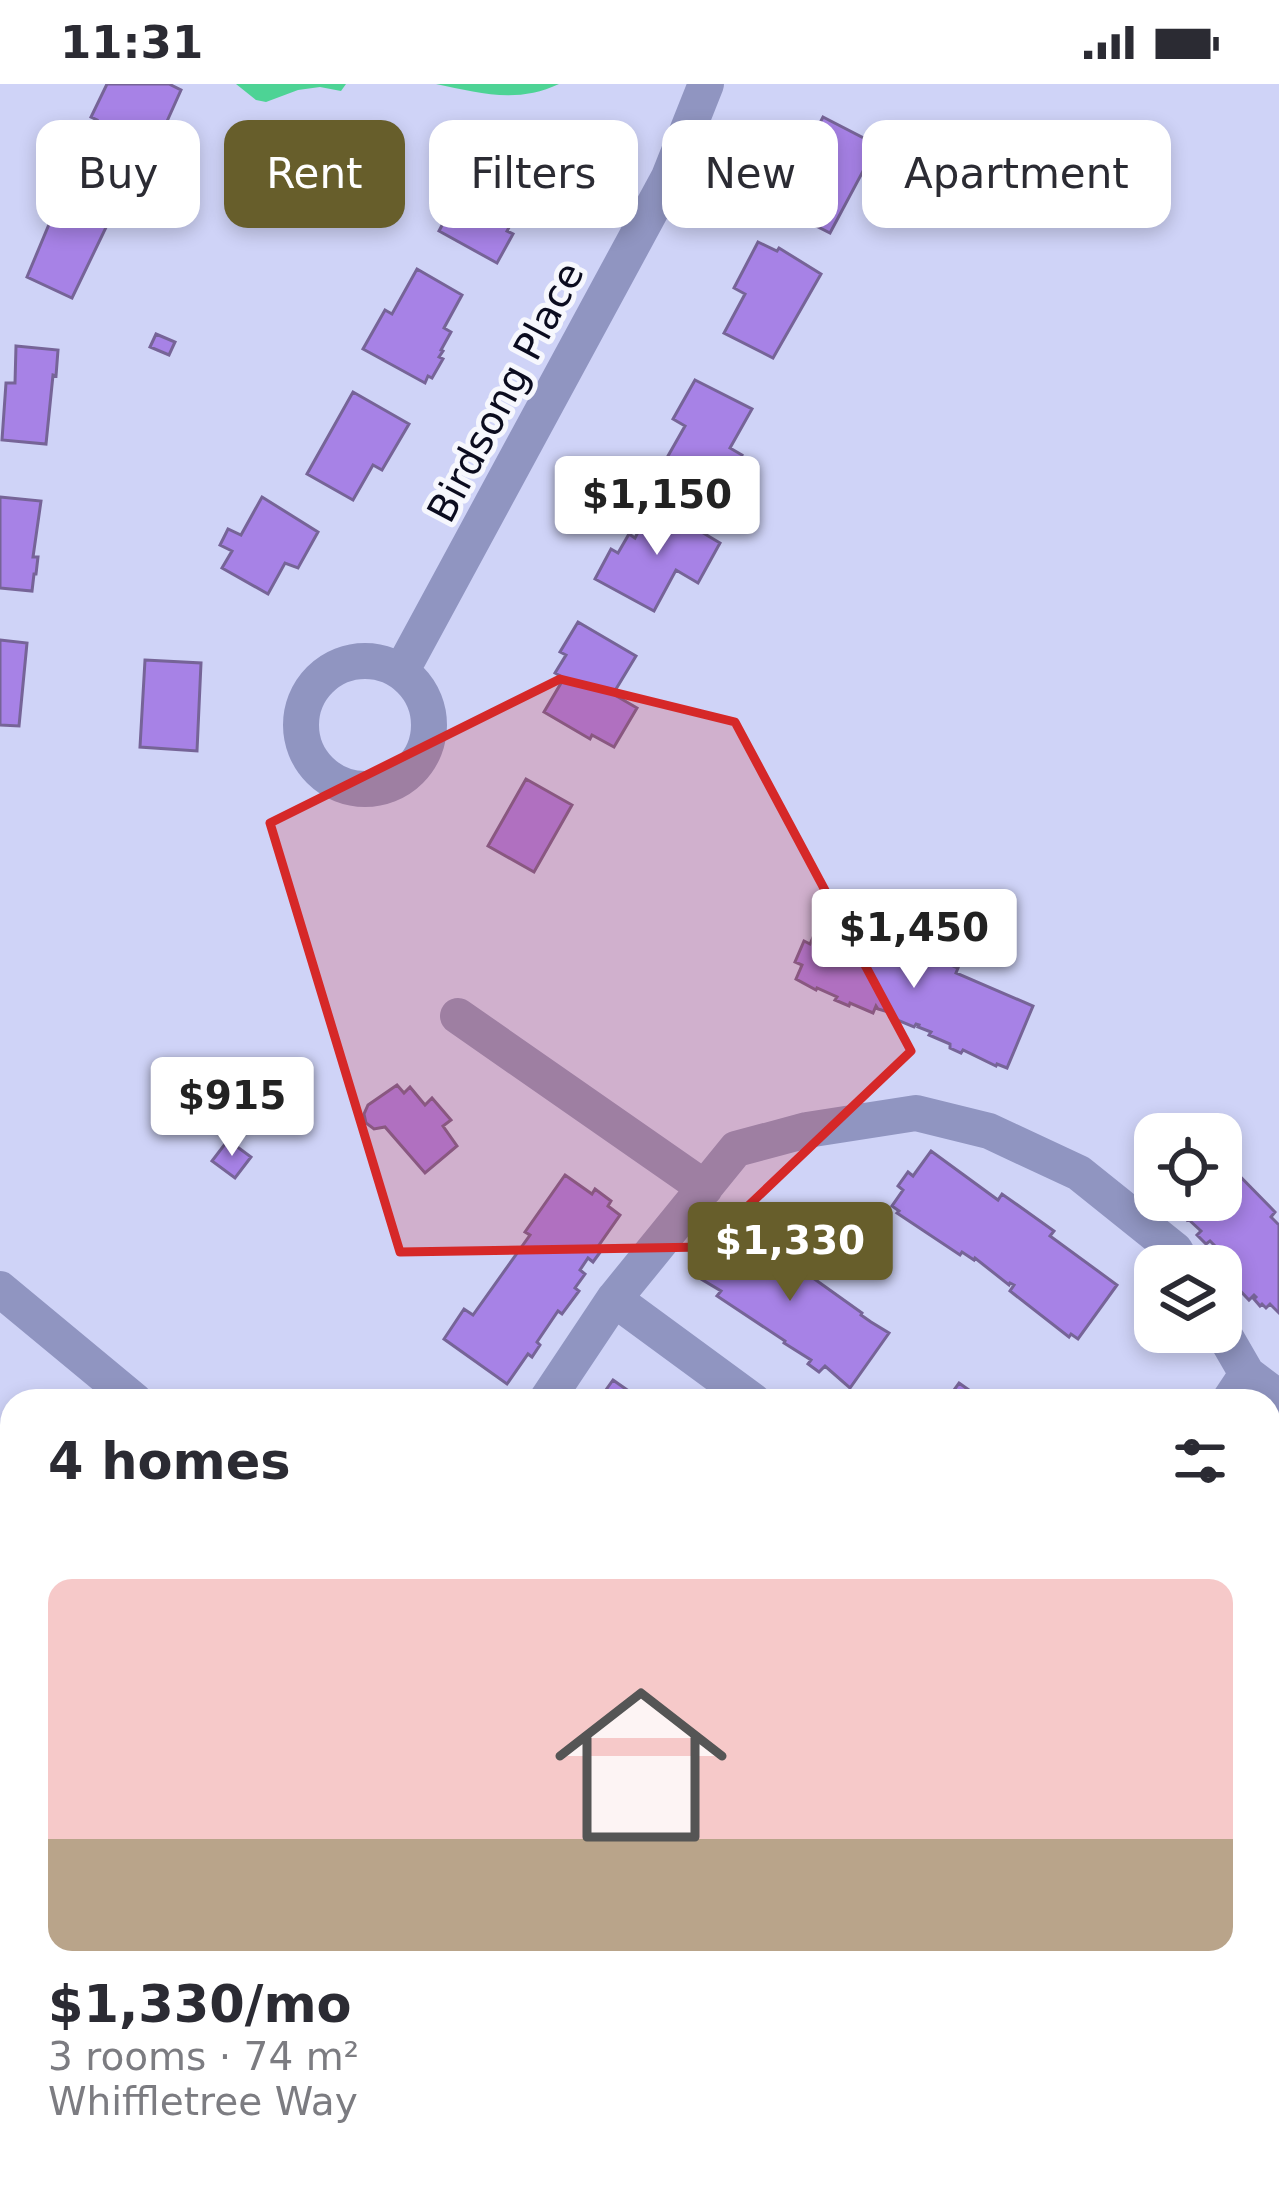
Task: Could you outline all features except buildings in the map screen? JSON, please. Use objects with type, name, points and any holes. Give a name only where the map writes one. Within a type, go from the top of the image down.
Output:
[{"type":"street","name":"Birdsong Place","points":[[400,671],[669,177],[706,84]]},
{"type":"street","points":[[458,1016],[705,1188]]},
{"type":"street","points":[[554,1389],[614,1299],[736,1149],[807,1130],[916,1113],[989,1131],[1079,1173],[1169,1245]]},
{"type":"street","points":[[0,1288],[121,1389]]},
{"type":"street","points":[[614,1299],[737,1389]]},
{"type":"street","points":[[1228,1353],[1238,1387]]},
{"type":"highlighted area","points":[[560,679],[735,722],[911,1051],[705,1247],[400,1252],[270,823]]},
{"type":"shaded area","points":[[236,84],[346,84],[341,91],[298,90],[266,102]]},
{"type":"shaded area","points":[[436,84],[559,84],[513,95]]}]
